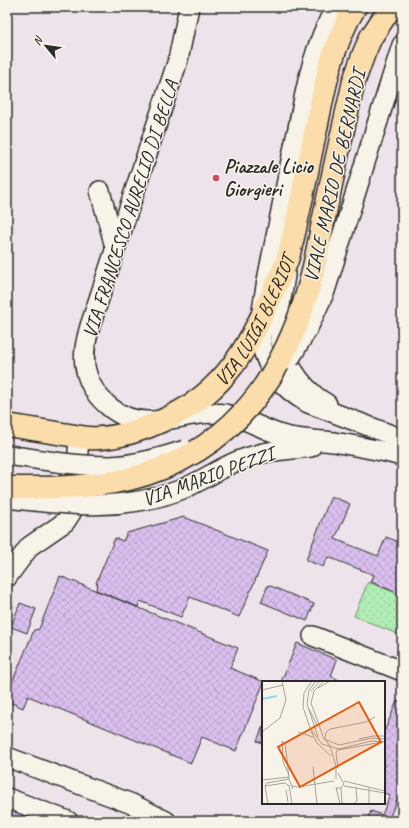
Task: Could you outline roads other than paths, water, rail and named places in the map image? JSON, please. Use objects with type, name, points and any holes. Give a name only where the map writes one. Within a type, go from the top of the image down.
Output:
[{"type":"main road","name":"VIA LUIGI BLERIOT","points":[[7,425],[79,437],[97,438],[113,436],[149,426],[164,420],[191,405],[215,387],[224,377],[246,348],[261,321],[288,258],[329,68],[342,32],[355,7]]},
{"type":"main road","name":"VIALE MARIO DE BERNARDI","points":[[7,488],[67,487],[105,483],[134,477],[174,463],[208,443],[240,417],[265,386],[280,360],[302,307],[311,277],[356,74],[371,37],[391,7]]},
{"type":"street","name":"VIA FRANCESCO AURELIO DI BELLA","points":[[189,7],[178,60],[86,340],[84,352],[85,370],[98,396],[116,412],[139,421],[150,422],[181,416],[220,414],[242,419],[259,427],[286,436],[362,448]]},
{"type":"street","points":[[336,7],[316,50],[309,75],[269,270],[261,321],[261,338],[264,355],[273,374],[283,386],[295,396],[308,403],[402,439]]},
{"type":"street","points":[[7,455],[87,465],[111,466],[127,464],[165,456],[184,450],[209,439],[240,417],[285,365],[313,318],[332,270],[402,45]]},
{"type":"street","points":[[102,185],[118,239]]},
{"type":"street","points":[[288,258],[279,320],[279,334],[284,353],[299,377],[314,396],[350,418]]},
{"type":"street","points":[[7,577],[30,546],[65,522],[71,513],[75,496],[79,437]]},
{"type":"street","name":"VIA MARIO PEZZI","points":[[7,498],[82,506],[111,505],[142,501],[182,490],[231,464],[263,453],[307,447],[362,448]]},
{"type":"street","points":[[362,448],[402,456]]},
{"type":"street","points":[[7,491],[75,496]]},
{"type":"street","points":[[314,636],[402,671]]},
{"type":"street","points":[[7,757],[166,821]]},
{"type":"street","points":[[7,798],[68,821]]},
{"type":"place","name":"Piazzale Licio Giorgieri","points":[[216,178]]}]
